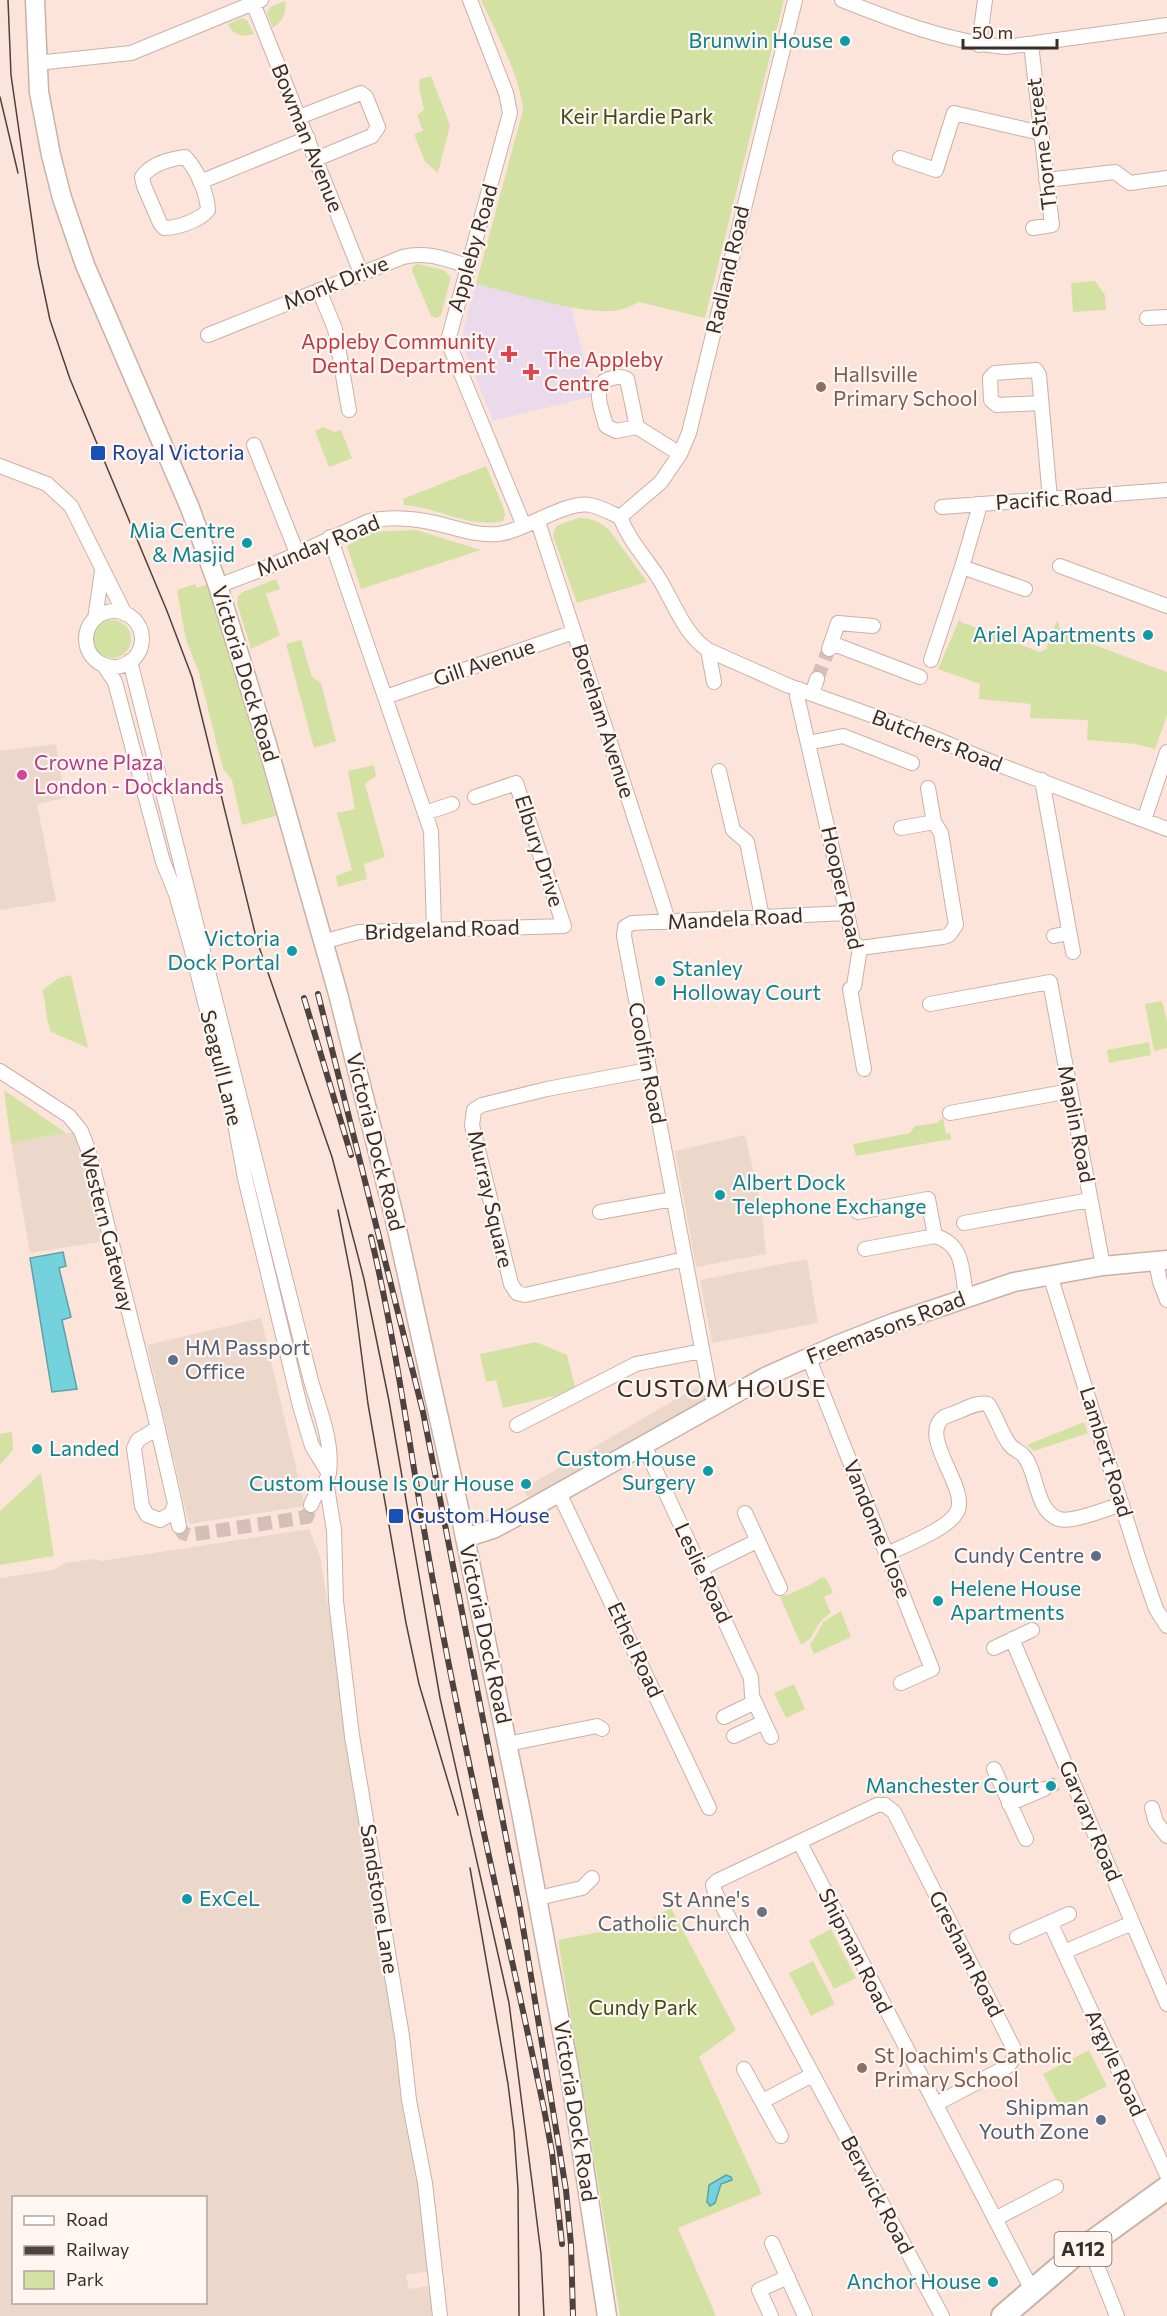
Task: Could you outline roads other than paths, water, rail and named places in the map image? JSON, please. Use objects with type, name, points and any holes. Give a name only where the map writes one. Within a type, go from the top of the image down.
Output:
[{"type":"main road","name":"A112","points":[[1003,2316],[1086,2246],[1167,2188]]},
{"type":"street","name":"Victoria Dock Road","points":[[36,0],[40,101],[51,155],[73,232],[186,499],[218,586],[266,741],[358,1073],[394,1216],[465,1538],[538,1898],[571,2080],[607,2316]]},
{"type":"street","name":"Appleby Road","points":[[470,0],[506,93],[510,113],[449,337],[451,349],[524,526]]},
{"type":"street","name":"Radland Road","points":[[620,517],[661,482],[680,454],[689,433],[795,0]]},
{"type":"street","points":[[842,0],[909,26],[979,45],[1006,47],[1167,25]]},
{"type":"street","points":[[979,45],[985,0]]},
{"type":"street","points":[[37,63],[131,53],[257,2]]},
{"type":"street","name":"Bowman Avenue","points":[[257,2],[299,117],[361,273]]},
{"type":"street","name":"Thorne Street","points":[[1031,44],[1052,225],[1033,228]]},
{"type":"street","points":[[299,117],[361,93],[366,97],[378,128],[376,132],[372,136],[316,159]]},
{"type":"street","points":[[900,158],[936,170],[954,113],[1041,133]]},
{"type":"street","points":[[200,182],[308,138]]},
{"type":"street","points":[[185,157],[192,164],[200,182],[208,210],[203,216],[172,228],[164,228],[144,186],[142,177],[147,170],[173,159],[185,157]]},
{"type":"street","points":[[1046,180],[1115,172],[1130,183],[1167,178]]},
{"type":"street","name":"Monk Drive","points":[[208,335],[413,254],[428,255],[467,266]]},
{"type":"street","points":[[319,290],[335,329],[349,410]]},
{"type":"street","points":[[1147,318],[1167,317]]},
{"type":"street","points":[[1041,403],[1050,499]]},
{"type":"street","points":[[637,427],[680,454]]},
{"type":"street","points":[[254,445],[297,554]]},
{"type":"street","points":[[0,466],[47,484],[71,506],[125,614],[136,623],[141,639],[136,655],[130,661],[112,667],[103,664]]},
{"type":"street","name":"Pacific Road","points":[[942,507],[1167,490]]},
{"type":"street","points":[[524,526],[577,505],[589,504],[620,517]]},
{"type":"street","points":[[931,660],[963,567],[978,512],[977,504]]},
{"type":"street","name":"Butchers Road","points":[[620,517],[626,532],[658,578],[696,642],[708,650],[728,661],[806,692],[922,733],[1167,829]]},
{"type":"street","name":"Munday Road","points":[[218,586],[268,567],[330,537],[382,518],[426,521],[470,533],[502,533],[524,526]]},
{"type":"street","name":"Boreham Avenue","points":[[538,522],[660,894],[666,922]]},
{"type":"street","points":[[330,537],[431,831],[434,928]]},
{"type":"street","points":[[1060,566],[1167,606]]},
{"type":"street","points":[[963,567],[1025,590]]},
{"type":"street","name":"Seagull Lane","points":[[102,572],[95,619],[89,626],[86,644],[89,652],[103,664],[116,682],[162,855],[190,943],[233,1116],[245,1178],[300,1406],[312,1446],[327,1478]]},
{"type":"street","points":[[95,619],[108,612],[125,614]]},
{"type":"street","points":[[873,626],[838,623],[830,647],[920,677]]},
{"type":"street","name":"Gill Avenue","points":[[394,694],[574,632]]},
{"type":"street","points":[[708,650],[714,682]]},
{"type":"street","name":"Seagull Lane","points":[[130,661],[311,1381],[328,1438],[327,1478]]},
{"type":"street","points":[[806,692],[817,679]]},
{"type":"street","name":"Hooper Road","points":[[806,692],[797,696],[853,942],[860,948],[854,986],[850,989],[864,1068]]},
{"type":"street","points":[[808,743],[843,736],[912,763]]},
{"type":"street","points":[[1144,820],[1167,752]]},
{"type":"street","points":[[719,771],[733,830],[747,842],[762,917]]},
{"type":"street","points":[[1042,780],[1073,952]]},
{"type":"street","name":"Elbury Drive","points":[[475,796],[516,783],[564,926]]},
{"type":"street","points":[[860,948],[943,937],[953,931],[956,925],[940,833],[934,822],[928,788]]},
{"type":"street","points":[[425,813],[452,804]]},
{"type":"street","points":[[901,828],[934,822]]},
{"type":"street","name":"Mandela Road","points":[[625,927],[632,923],[847,913]]},
{"type":"street","name":"Bridgeland Road","points":[[322,942],[358,932],[564,926]]},
{"type":"street","name":"Coolfin Road","points":[[625,927],[624,936],[648,1070],[702,1351],[710,1391],[718,1403]]},
{"type":"street","points":[[1054,936],[1069,933]]},
{"type":"street","name":"Maplin Road","points":[[930,1004],[1050,982],[1103,1266]]},
{"type":"street","name":"Murray Square","points":[[648,1070],[482,1104],[474,1110],[472,1125],[511,1284],[517,1293],[525,1294],[685,1259]]},
{"type":"street","name":"Western Gateway","points":[[0,1071],[69,1116],[81,1131],[89,1152],[158,1428],[179,1526]]},
{"type":"street","points":[[950,1113],[1070,1091]]},
{"type":"street","points":[[600,1212],[673,1199]]},
{"type":"street","points":[[858,1212],[928,1199],[935,1236]]},
{"type":"street","points":[[964,1223],[1090,1200]]},
{"type":"street","points":[[865,1249],[935,1236],[946,1239],[958,1253],[966,1297]]},
{"type":"street","points":[[1162,1260],[1160,1282],[1167,1300]]},
{"type":"street","name":"Freemasons Road","points":[[465,1538],[493,1529],[765,1377],[808,1356],[966,1297],[1014,1282],[1103,1266],[1162,1260]]},
{"type":"street","name":"Lambert Road","points":[[1050,1275],[1156,1609],[1167,1626]]},
{"type":"street","points":[[517,1425],[636,1364],[702,1351]]},
{"type":"street","name":"Vandome Close","points":[[808,1356],[932,1669],[901,1683]]},
{"type":"street","points":[[887,1554],[952,1520],[959,1509],[958,1495],[936,1438],[938,1427],[943,1418],[981,1403],[988,1404],[1001,1432],[1012,1447],[1024,1455],[1046,1509],[1060,1519],[1074,1518],[1122,1504]]},
{"type":"street","points":[[158,1428],[138,1440],[134,1448],[142,1506],[147,1515],[160,1520],[171,1514],[175,1504]]},
{"type":"street","name":"Leslie Road","points":[[644,1445],[752,1678],[754,1702],[771,1737]]},
{"type":"street","points":[[311,1505],[314,1494],[327,1478]]},
{"type":"street","name":"Sandstone Lane","points":[[327,1478],[334,1530],[336,1601],[352,1736],[402,2036],[409,2100],[425,2183],[440,2316]]},
{"type":"street","name":"Ethel Road","points":[[560,1493],[709,1808]]},
{"type":"street","points":[[745,1513],[780,1588]]},
{"type":"street","points":[[702,1568],[757,1541]]},
{"type":"street","points":[[994,1648],[1032,1630]]},
{"type":"street","name":"Garvary Road","points":[[1012,1639],[1064,1780],[1132,1923],[1167,2004]]},
{"type":"street","points":[[724,1717],[754,1702]]},
{"type":"street","points":[[734,1736],[764,1722]]},
{"type":"street","points":[[508,1744],[597,1725],[602,1729]]},
{"type":"street","points":[[994,1769],[1026,1839]]},
{"type":"street","points":[[1009,1803],[1044,1789]]},
{"type":"street","name":"Gresham Road","points":[[800,1842],[877,1805],[885,1805],[894,1812],[1014,2049],[1014,2058],[1008,2066],[936,2104]]},
{"type":"street","points":[[1152,1808],[1156,1822],[1167,1836]]},
{"type":"street","name":"Berwick Road","points":[[800,1842],[717,1881],[713,1885],[942,2316]]},
{"type":"street","name":"Shipman Road","points":[[800,1842],[1032,2290]]},
{"type":"street","points":[[538,1898],[582,1888],[592,1878]]},
{"type":"street","points":[[1017,1936],[1069,1914]]},
{"type":"street","name":"Argyle Road","points":[[1050,1922],[1167,2175]]},
{"type":"street","points":[[1064,1952],[1132,1923]]},
{"type":"street","points":[[744,2069],[781,2136]]},
{"type":"street","points":[[763,2101],[812,2075]]},
{"type":"street","points":[[995,2219],[1056,2187]]},
{"type":"street","points":[[772,2243],[805,2316]]},
{"type":"street","points":[[1086,2246],[1094,2258],[1117,2316]]},
{"type":"street","points":[[771,2316],[759,2290],[788,2277]]},
{"type":"water","points":[[63,1252],[66,1266],[59,1268],[71,1317],[62,1320],[77,1389],[52,1392],[30,1258]]},
{"type":"water","points":[[726,2175],[732,2180],[721,2184],[715,2203],[710,2206],[707,2202],[709,2185]]},
{"type":"tunnel","points":[[817,679],[828,651]]},
{"type":"tunnel","points":[[179,1526],[183,1533],[189,1535],[307,1517],[311,1505]]},
{"type":"tunnel","points":[[1044,1789],[1058,1783]]},
{"type":"tram line","points":[[8,0],[11,75],[38,263],[50,320],[70,379],[167,611],[192,677],[257,941],[332,1157],[364,1279],[389,1401],[440,1698],[509,2003],[541,2254],[544,2316]]},
{"type":"tram line","points":[[0,97],[18,173]]},
{"type":"tram line","points":[[338,1210],[352,1282],[368,1404],[406,1623],[419,1684],[458,1815]]},
{"type":"tram line","points":[[470,1868],[508,2084],[514,2132],[518,2189],[519,2316]]},
{"type":"railway","points":[[318,994],[423,1412],[520,1909],[566,2190],[571,2245],[573,2316]]},
{"type":"railway","points":[[304,998],[351,1155]]},
{"type":"railway","points":[[371,1237],[399,1375],[429,1561],[450,1671],[544,2109],[552,2152],[562,2244]]},
{"type":"place","name":"Brunwin House","points":[[845,41]]},
{"type":"place","name":"Appleby Community Dental Department","points":[[509,354]]},
{"type":"place","name":"The Appleby Centre","points":[[531,372]]},
{"type":"place","name":"Hallsville Primary School","points":[[821,387]]},
{"type":"place","name":"Royal Victoria","points":[[98,453]]},
{"type":"place","name":"Mia Centre & Masjid","points":[[247,543]]},
{"type":"place","name":"Ariel Apartments","points":[[1148,635]]},
{"type":"place","name":"Crowne Plaza London - Docklands","points":[[22,775]]},
{"type":"place","name":"Victoria Dock Portal","points":[[292,951]]},
{"type":"place","name":"Stanley Holloway Court","points":[[660,981]]},
{"type":"place","name":"Albert Dock Telephone Exchange","points":[[720,1195]]},
{"type":"place","name":"HM Passport Office","points":[[173,1360]]},
{"type":"place","name":"Landed","points":[[37,1449]]},
{"type":"place","name":"Custom House Surgery","points":[[708,1471]]},
{"type":"place","name":"Custom House Is Our House","points":[[526,1484]]},
{"type":"place","name":"Custom House","points":[[396,1516]]},
{"type":"place","name":"Cundy Centre","points":[[1096,1556]]},
{"type":"place","name":"Helene House Apartments","points":[[938,1601]]},
{"type":"place","name":"Manchester Court","points":[[1051,1786]]},
{"type":"place","name":"ExCeL","points":[[187,1899]]},
{"type":"place","name":"St Anne's Catholic Church","points":[[762,1912]]},
{"type":"place","name":"St Joachim's Catholic Primary School","points":[[862,2068]]},
{"type":"place","name":"Shipman Youth Zone","points":[[1101,2120]]},
{"type":"place","name":"Anchor House","points":[[993,2282]]},
{"type":"district","name":"CUSTOM HOUSE","points":[[722,1389]]},
{"type":"park label","name":"Keir Hardie Park","points":[[637,117]]},
{"type":"park label","name":"Cundy Park","points":[[643,2008]]}]
